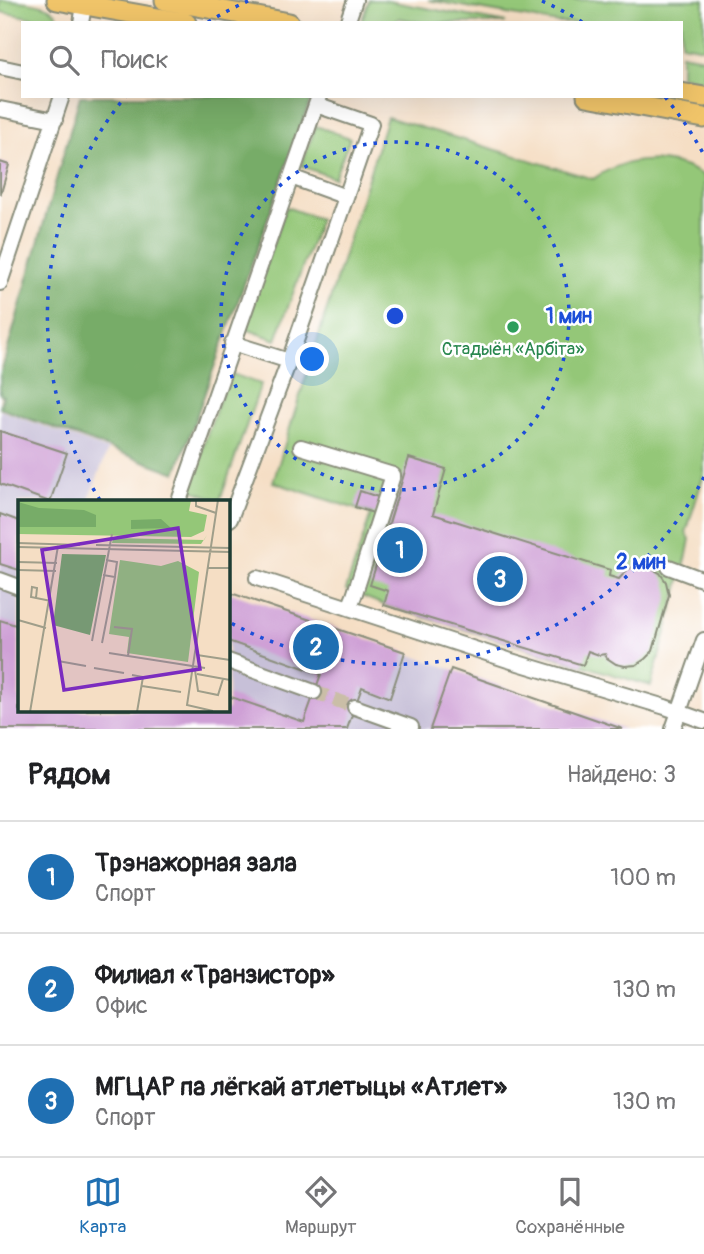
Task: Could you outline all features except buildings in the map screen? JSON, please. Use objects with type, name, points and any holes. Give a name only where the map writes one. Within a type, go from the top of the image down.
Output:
[{"type":"main road","points":[[57,0],[84,9],[171,21]]},
{"type":"main road","points":[[165,0],[278,21]]},
{"type":"main road","points":[[683,93],[704,97]]},
{"type":"main road","points":[[598,98],[704,118]]},
{"type":"street","points":[[348,21],[355,0]]},
{"type":"street","points":[[0,67],[21,72]]},
{"type":"street","points":[[0,283],[2,267],[61,98]]},
{"type":"street","points":[[179,500],[317,101],[371,124],[289,361],[230,519]]},
{"type":"street","points":[[0,109],[55,120]]},
{"type":"street","points":[[291,177],[346,197]]},
{"type":"street","points":[[232,343],[289,361]]},
{"type":"street","points":[[301,447],[393,475],[349,608]]},
{"type":"street","points":[[669,567],[704,580]]},
{"type":"street","points":[[257,578],[704,721]]},
{"type":"street","points":[[0,580],[18,587]]},
{"type":"street","points":[[674,728],[701,658],[704,640]]},
{"type":"street","points":[[229,661],[314,692]]},
{"type":"street","points":[[355,707],[411,727],[410,729]]},
{"type":"shaded area","points":[[0,410],[108,450],[88,500],[18,500],[18,712],[229,712],[229,592],[625,729],[0,729]]},
{"type":"green space","points":[[0,0],[27,2],[55,12],[61,21],[51,21],[0,12]]},
{"type":"green space","points":[[369,0],[383,0],[495,21],[413,21],[399,18],[396,21],[362,21]]},
{"type":"green space","points":[[428,0],[704,0],[704,48],[683,44],[683,21],[547,21]]},
{"type":"green space","points":[[683,54],[704,58],[704,81],[683,76]]},
{"type":"green space","points":[[79,98],[311,98],[176,473],[0,408],[3,396],[0,394],[0,376]]},
{"type":"green space","name":"Стадыён «Арбіта»","points":[[387,117],[593,179],[619,166],[648,161],[677,164],[704,176],[704,474],[686,533],[690,539],[687,555],[651,686],[384,605],[346,590],[371,514],[273,482]]},
{"type":"green space","points":[[316,126],[350,138],[334,178],[301,166]]},
{"type":"green space","points":[[286,207],[320,219],[276,340],[243,328]]},
{"type":"green space","points":[[229,373],[261,384],[220,500],[188,489]]},
{"type":"tunnel","points":[[314,692],[355,707]]},
{"type":"place","name":"Стадыён «Арбіта»","points":[[513,327]]},
{"type":"place","name":"Трэнажорная зала","points":[[400,550]]},
{"type":"place","name":"МГЦАР па лёгкай атлетыцы «Атлет»","points":[[500,579]]},
{"type":"place","name":"Филиал «Транзистор»","points":[[316,647]]}]
